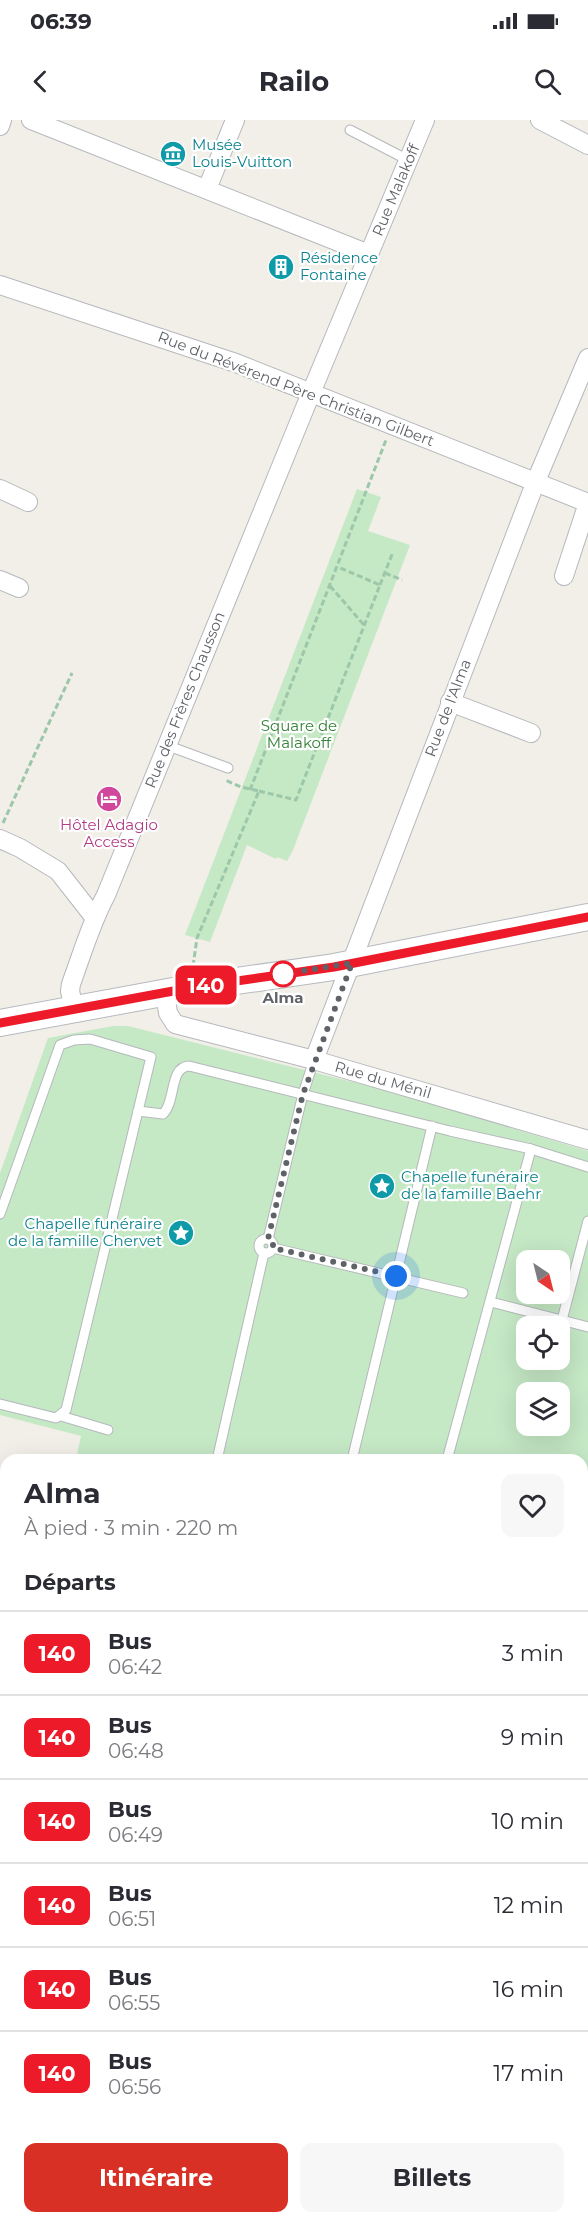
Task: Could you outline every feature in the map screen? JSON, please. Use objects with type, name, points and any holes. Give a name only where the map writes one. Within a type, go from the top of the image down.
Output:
[{"type":"main road","points":[[0,1023],[165,992],[352,963],[588,917]]},
{"type":"street","points":[[0,126],[2,120]]},
{"type":"street","points":[[31,120],[369,254]]},
{"type":"street","points":[[207,189],[235,120]]},
{"type":"street","name":"Rue Malakoff","points":[[311,393],[425,120]]},
{"type":"street","points":[[540,120],[588,146]]},
{"type":"street","name":"Rue du Révérend Père Christian Gilbert","points":[[0,285],[191,346],[588,503]]},
{"type":"street","name":"Rue de l'Alma","points":[[314,1060],[536,481],[588,358]]},
{"type":"street","name":"Rue des Frères Chausson","points":[[74,1010],[71,984],[91,932],[94,917],[311,393]]},
{"type":"street","points":[[0,489],[28,502]]},
{"type":"street","points":[[564,576],[588,503]]},
{"type":"street","points":[[0,580],[19,588]]},
{"type":"street","points":[[450,702],[531,733]]},
{"type":"street","points":[[0,839],[58,871],[94,917]]},
{"type":"street","name":"Rue du Ménil","points":[[165,992],[168,1013],[175,1024],[314,1060],[588,1140]]},
{"type":"lane","points":[[351,130],[408,160]]},
{"type":"lane","points":[[166,745],[228,768]]},
{"type":"lane","points":[[0,1214],[60,1044],[90,1039],[151,1056],[66,1410],[56,1418],[0,1404]]},
{"type":"lane","points":[[268,1239],[303,1094],[314,1060]]},
{"type":"lane","points":[[138,1111],[158,1115],[166,1111],[178,1071],[185,1066],[531,1149],[588,1167]]},
{"type":"lane","points":[[353,1454],[432,1126]]},
{"type":"lane","points":[[449,1454],[531,1149]]},
{"type":"lane","points":[[563,1316],[588,1221]]},
{"type":"lane","points":[[263,1239],[268,1239],[273,1243],[273,1248],[271,1252],[264,1253],[260,1250],[259,1245],[263,1239]]},
{"type":"lane","points":[[273,1248],[463,1293]]},
{"type":"lane","points":[[218,1454],[264,1253]]},
{"type":"lane","points":[[490,1302],[546,1316]]},
{"type":"lane","points":[[570,1322],[588,1327]]},
{"type":"lane","points":[[61,1416],[108,1430]]},
{"type":"path","points":[[250,790],[392,424]]},
{"type":"path","points":[[222,779],[250,790],[296,800],[393,552]]},
{"type":"path","points":[[338,567],[380,585]]},
{"type":"path","points":[[385,573],[402,580]]},
{"type":"path","points":[[330,586],[364,625]]},
{"type":"path","points":[[0,830],[72,673]]},
{"type":"path","points":[[193,967],[197,938],[259,791]]},
{"type":"green space","name":"Square de Malakoff","points":[[357,489],[381,497],[368,531],[410,545],[293,850],[287,861],[277,857],[276,859],[247,845],[210,942],[185,935]]},
{"type":"green space","points":[[113,1026],[128,1026],[385,1090],[588,1151],[588,1454],[77,1454],[81,1436],[0,1415],[0,1173],[48,1038]]},
{"type":"bus line","name":"140","points":[[0,1023],[195,987],[334,967],[588,917]]},
{"type":"place","name":"Musée Louis-Vuitton","points":[[173,154]]},
{"type":"place","name":"Résidence Fontaine","points":[[281,267]]},
{"type":"place","name":"Hôtel Adagio Access","points":[[109,799]]},
{"type":"place","name":"Alma","points":[[283,974]]},
{"type":"place","name":"Chapelle funéraire de la famille Baehr","points":[[382,1186]]},
{"type":"place","name":"Chapelle funéraire de la famille Chervet","points":[[181,1233]]},
{"type":"route","points":[[283,974],[352,963],[303,1094],[268,1239],[272,1241],[273,1248],[396,1276]]}]
